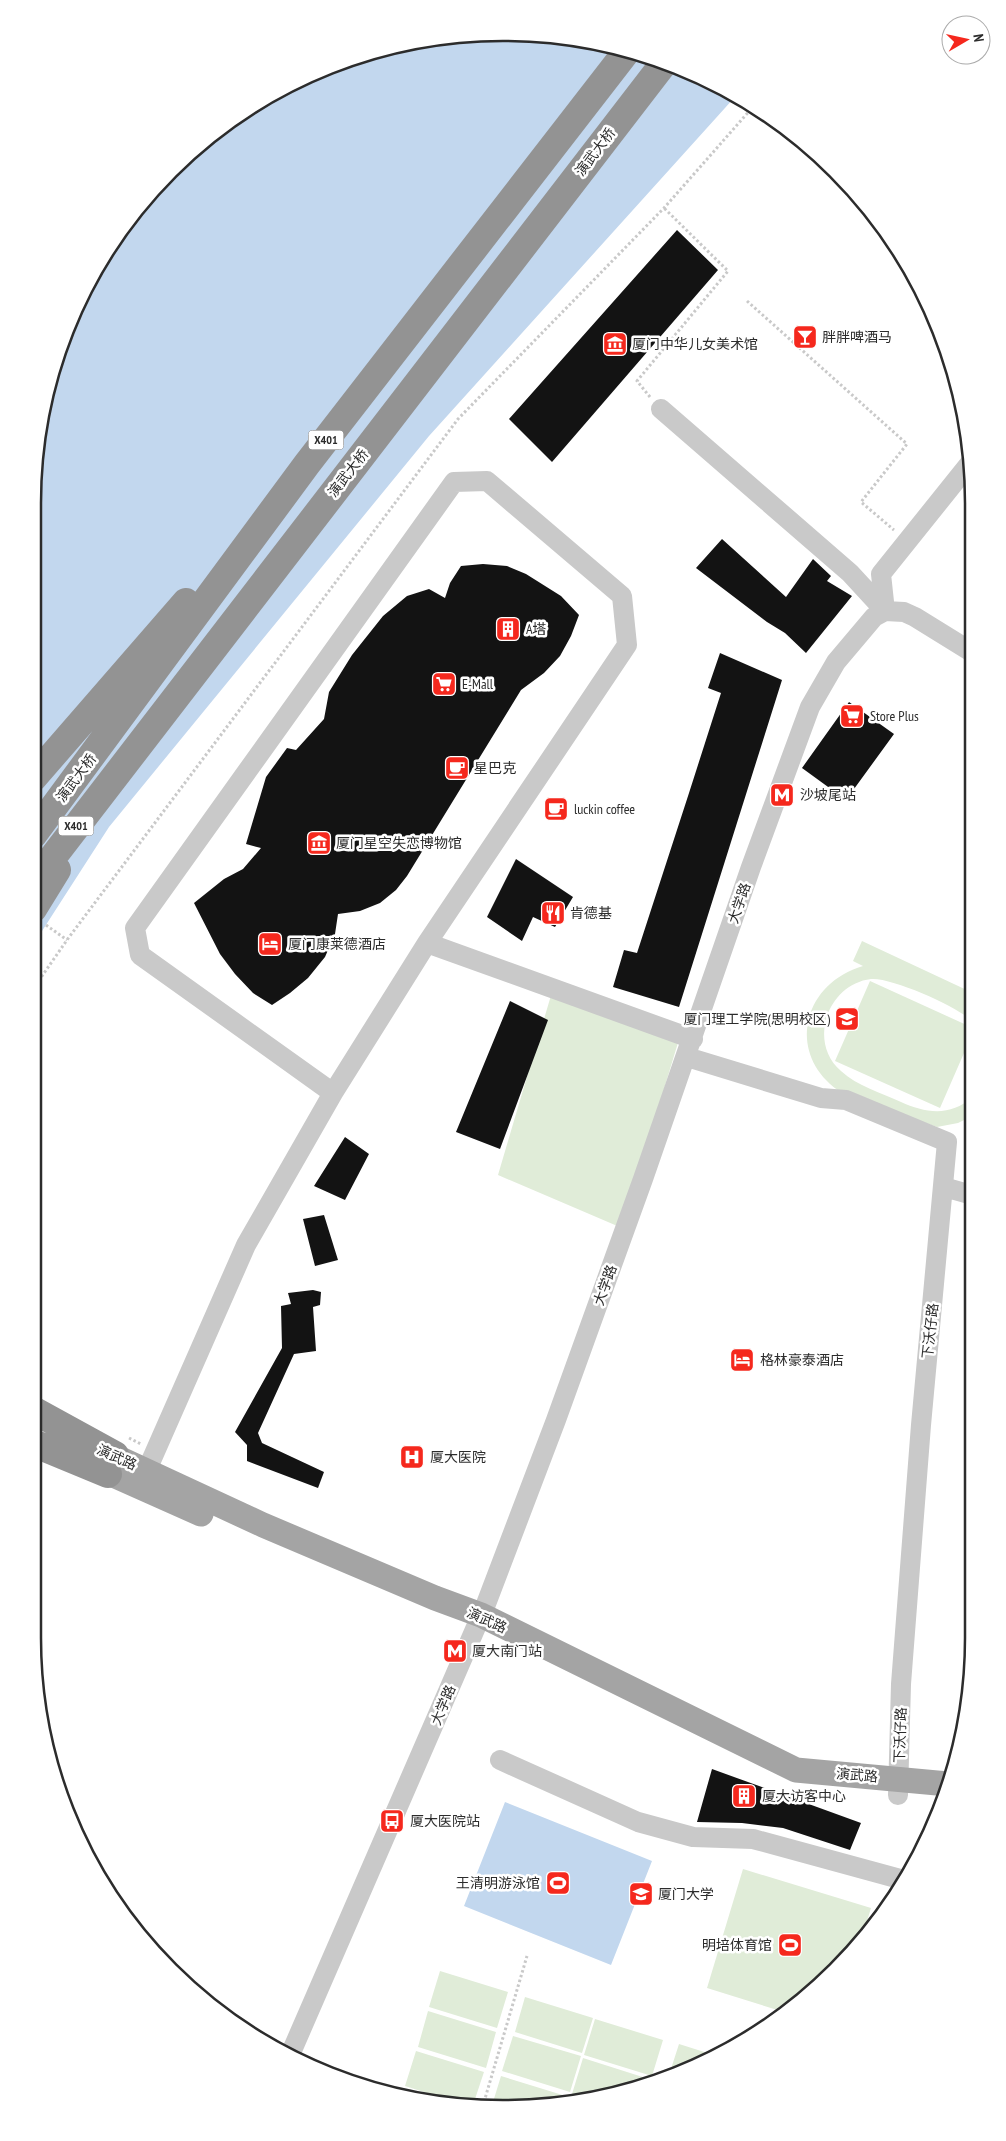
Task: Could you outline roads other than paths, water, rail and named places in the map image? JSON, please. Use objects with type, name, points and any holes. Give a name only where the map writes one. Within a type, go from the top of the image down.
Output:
[{"type":"highway","name":"演武大桥","points":[[41,823],[307,464],[624,57]]},
{"type":"highway","name":"演武大桥","points":[[41,871],[659,69]]},
{"type":"highway","points":[[41,768],[307,464]]},
{"type":"highway","points":[[41,911],[120,769]]},
{"type":"highway","points":[[41,1416],[112,1464]]},
{"type":"highway","points":[[41,1445],[112,1464]]},
{"type":"main road","name":"演武路","points":[[41,1426],[112,1464],[478,1623]]},
{"type":"main road","name":"演武路","points":[[41,1440],[112,1464],[147,1470],[263,1525],[435,1598],[478,1623],[792,1785],[898,1787],[940,1784]]},
{"type":"main road","name":"演武路","points":[[898,1787],[936,1797]]},
{"type":"street","points":[[661,409],[850,573],[885,611],[904,612],[965,647]]},
{"type":"street","points":[[885,611],[881,574],[964,471]]},
{"type":"street","points":[[147,1470],[246,1245],[333,1093],[428,943],[627,645],[622,596],[487,481],[454,482],[135,928],[140,956],[333,1093]]},
{"type":"street","name":"大学路","points":[[293,2049],[478,1623],[556,1420],[690,1048],[751,867],[810,707],[836,662],[874,617],[885,611]]},
{"type":"street","points":[[428,943],[690,1048]]},
{"type":"street","name":"下沃仔路","points":[[690,1048],[821,1098],[846,1100],[947,1142],[921,1425],[901,1684],[898,1787]]},
{"type":"street","points":[[944,1187],[965,1192]]},
{"type":"street","points":[[500,1760],[638,1822],[693,1837],[754,1839],[897,1878]]},
{"type":"water","points":[[503,41],[563,45],[623,57],[651,66],[680,76],[731,101],[429,436],[109,827],[41,933],[41,503],[45,443],[57,383],[76,326],[103,272],[119,246],[156,199],[176,176],[199,156],[246,119],[272,103],[326,76],[383,57],[413,50],[473,42]]},
{"type":"water","name":"王清明游泳馆","points":[[505,1802],[652,1861],[611,1965],[464,1906]]},
{"type":"place","name":"胖胖啤酒马","points":[[805,337]]},
{"type":"place","name":"厦门中华儿女美术馆","points":[[615,344]]},
{"type":"place","name":"A塔","points":[[508,629]]},
{"type":"place","name":"E-Mall","points":[[444,684]]},
{"type":"place","name":"Store Plus","points":[[852,716]]},
{"type":"place","name":"星巴克","points":[[457,768]]},
{"type":"place","name":"沙坡尾站","points":[[782,795]]},
{"type":"place","name":"luckin coffee","points":[[556,809]]},
{"type":"place","name":"厦门星空失恋博物馆","points":[[319,843]]},
{"type":"place","name":"肯德基","points":[[553,913]]},
{"type":"place","name":"厦门康莱德酒店","points":[[270,944]]},
{"type":"place","name":"厦门理工学院(思明校区)","points":[[847,1019]]},
{"type":"place","name":"格林豪泰酒店","points":[[742,1360]]},
{"type":"place","name":"厦大医院","points":[[412,1457]]},
{"type":"place","name":"厦大南门站","points":[[455,1651]]},
{"type":"place","name":"厦大访客中心","points":[[744,1796]]},
{"type":"place","name":"厦大医院站","points":[[392,1821]]},
{"type":"place","name":"王清明游泳馆","points":[[558,1883]]},
{"type":"place","name":"厦门大学","points":[[641,1894]]},
{"type":"place","name":"明培体育馆","points":[[790,1945]]}]
